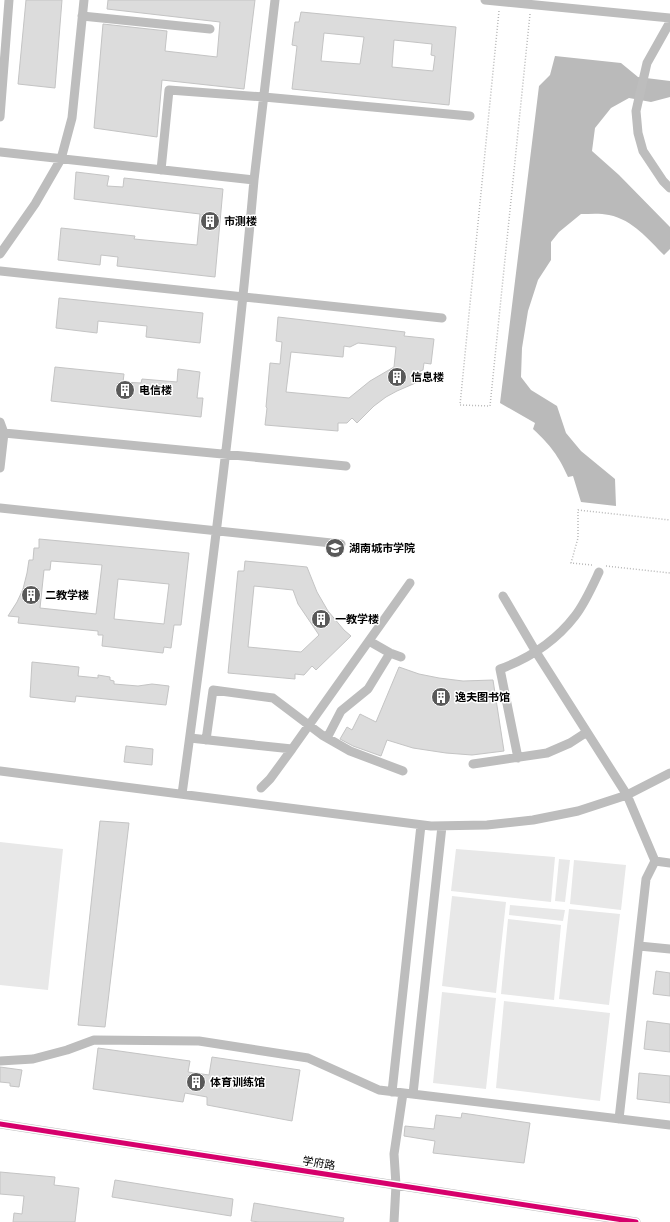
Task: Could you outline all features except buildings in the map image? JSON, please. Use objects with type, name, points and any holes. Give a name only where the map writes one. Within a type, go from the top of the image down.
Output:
[{"type":"street","points":[[0,117],[9,0]]},
{"type":"street","points":[[0,254],[35,204],[61,159],[72,118],[84,0]]},
{"type":"street","points":[[182,794],[217,531],[244,298],[254,180],[276,0]]},
{"type":"street","points":[[485,0],[670,18]]},
{"type":"street","points":[[82,16],[210,29]]},
{"type":"street","points":[[670,22],[647,63],[636,111],[638,133],[643,151],[662,181],[670,188]]},
{"type":"street","points":[[161,170],[169,90],[264,97],[470,116]]},
{"type":"street","points":[[0,152],[254,180]]},
{"type":"street","points":[[0,270],[244,298],[442,318]]},
{"type":"street","points":[[0,422],[4,433],[0,468]]},
{"type":"street","points":[[4,433],[346,466]]},
{"type":"street","points":[[0,508],[340,544]]},
{"type":"street","points":[[518,758],[500,669],[520,662],[536,652],[557,635],[575,616],[587,596],[598,568]]},
{"type":"street","points":[[261,788],[270,779],[410,584]]},
{"type":"street","points":[[503,596],[536,652],[626,795],[655,861],[646,880],[619,1119]]},
{"type":"street","points":[[369,641],[390,653],[401,657]]},
{"type":"street","points":[[327,738],[341,711],[368,689],[390,653]]},
{"type":"street","points":[[206,740],[213,690],[273,698],[327,738],[350,751],[403,771]]},
{"type":"street","points":[[473,764],[547,753],[570,743],[587,732]]},
{"type":"street","points":[[190,738],[292,748]]},
{"type":"street","points":[[0,771],[442,826],[488,825],[533,820],[578,811],[626,795],[670,773]]},
{"type":"street","points":[[392,1092],[421,824]]},
{"type":"street","points":[[413,1094],[442,826]]},
{"type":"street","points":[[655,861],[670,863]]},
{"type":"street","points":[[639,946],[670,949]]},
{"type":"street","points":[[0,1061],[33,1059],[67,1050],[94,1040],[199,1041],[308,1058],[379,1090],[670,1125]]},
{"type":"street","points":[[394,1222],[396,1185],[394,1154],[403,1093]]},
{"type":"street","name":"学府路","points":[[0,1124],[636,1222]]},
{"type":"path","points":[[494,1],[460,405],[490,406],[531,4]]},
{"type":"path","points":[[670,520],[578,510],[578,538],[571,563],[598,568],[670,572]]},
{"type":"shaded area","points":[[555,56],[621,63],[638,77],[670,81],[670,97],[651,102],[629,98],[611,108],[595,128],[592,151],[619,175],[670,227],[670,249],[664,255],[640,231],[618,217],[602,214],[581,214],[559,232],[551,242],[551,260],[538,280],[528,311],[522,348],[521,377],[531,390],[557,406],[566,433],[581,451],[615,479],[616,506],[581,502],[573,476],[568,477],[554,451],[533,429],[535,423],[500,403],[539,86],[550,75]]},
{"type":"shaded area","points":[[0,842],[63,849],[48,990],[0,985]]},
{"type":"shaded area","points":[[456,849],[555,857],[551,902],[451,891]]},
{"type":"shaded area","points":[[559,859],[570,860],[565,902],[555,901]]},
{"type":"shaded area","points":[[574,860],[626,865],[621,910],[570,904]]},
{"type":"shaded area","points":[[452,896],[506,902],[496,993],[442,986]]},
{"type":"shaded area","points":[[510,905],[565,910],[563,921],[509,915]]},
{"type":"shaded area","points":[[569,909],[620,914],[609,1005],[559,999]]},
{"type":"shaded area","points":[[508,919],[561,925],[554,1000],[501,994]]},
{"type":"shaded area","points":[[442,992],[496,998],[486,1089],[433,1083]]},
{"type":"shaded area","points":[[504,1001],[610,1013],[600,1101],[496,1088]]},
{"type":"cycle path","points":[[0,1124],[636,1222]]},
{"type":"place","name":"市测楼","points":[[210,221]]},
{"type":"place","name":"信息楼","points":[[397,377]]},
{"type":"place","name":"电信楼","points":[[125,390]]},
{"type":"place","name":"湖南城市学院","points":[[335,548]]},
{"type":"place","name":"二教学楼","points":[[31,595]]},
{"type":"place","name":"一教学楼","points":[[321,619]]},
{"type":"place","name":"逸夫图书馆","points":[[441,697]]},
{"type":"place","name":"体育训练馆","points":[[196,1082]]}]
